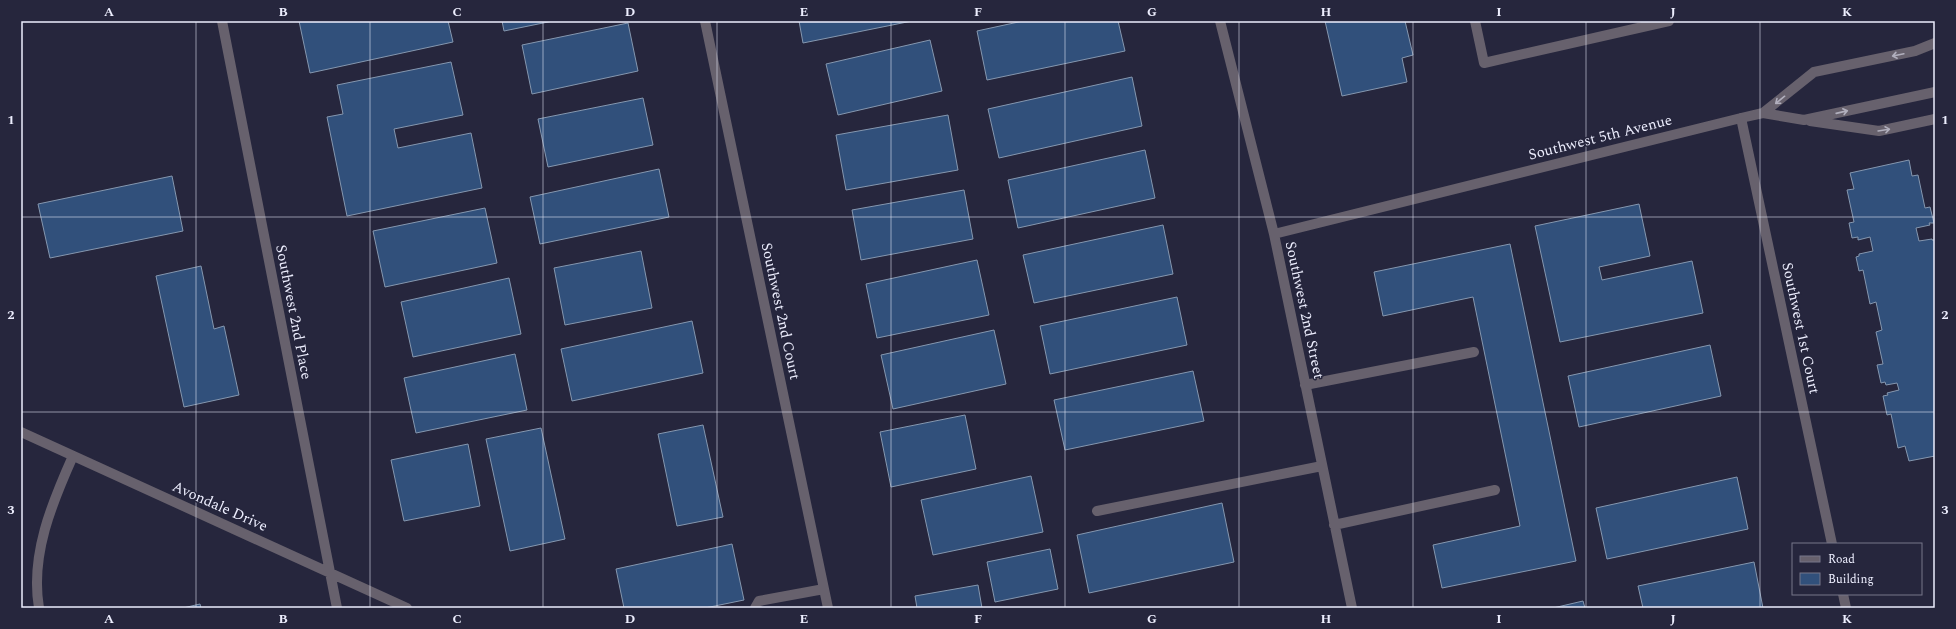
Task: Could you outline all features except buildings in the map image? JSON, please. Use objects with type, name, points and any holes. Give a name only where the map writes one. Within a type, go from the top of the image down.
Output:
[{"type":"street","name":"Southwest 2nd Place","points":[[222,21],[336,608]]},
{"type":"street","name":"Southwest 2nd Court","points":[[705,21],[828,608]]},
{"type":"street","name":"Southwest 2nd Street","points":[[1220,21],[1274,234],[1352,608]]},
{"type":"street","points":[[1475,21],[1484,63],[1669,21]]},
{"type":"street","points":[[1763,114],[1814,72],[1915,51],[1935,43]]},
{"type":"street","name":"Southwest 5th Avenue","points":[[1274,234],[1741,118],[1763,114],[1804,120],[1935,92]]},
{"type":"street","name":"Southwest 1st Court","points":[[1741,118],[1832,543]]},
{"type":"street","points":[[1804,120],[1879,131],[1935,119]]},
{"type":"street","points":[[1305,385],[1474,352]]},
{"type":"street","name":"Avondale Drive","points":[[21,432],[407,608]]},
{"type":"street","points":[[39,608],[36,595],[39,557],[50,508],[73,456]]},
{"type":"street","points":[[1096,511],[1322,466]]},
{"type":"street","points":[[1334,525],[1495,490]]},
{"type":"street","points":[[755,608],[759,601],[824,589]]},
{"type":"street","points":[[1843,595],[1846,608]]}]
